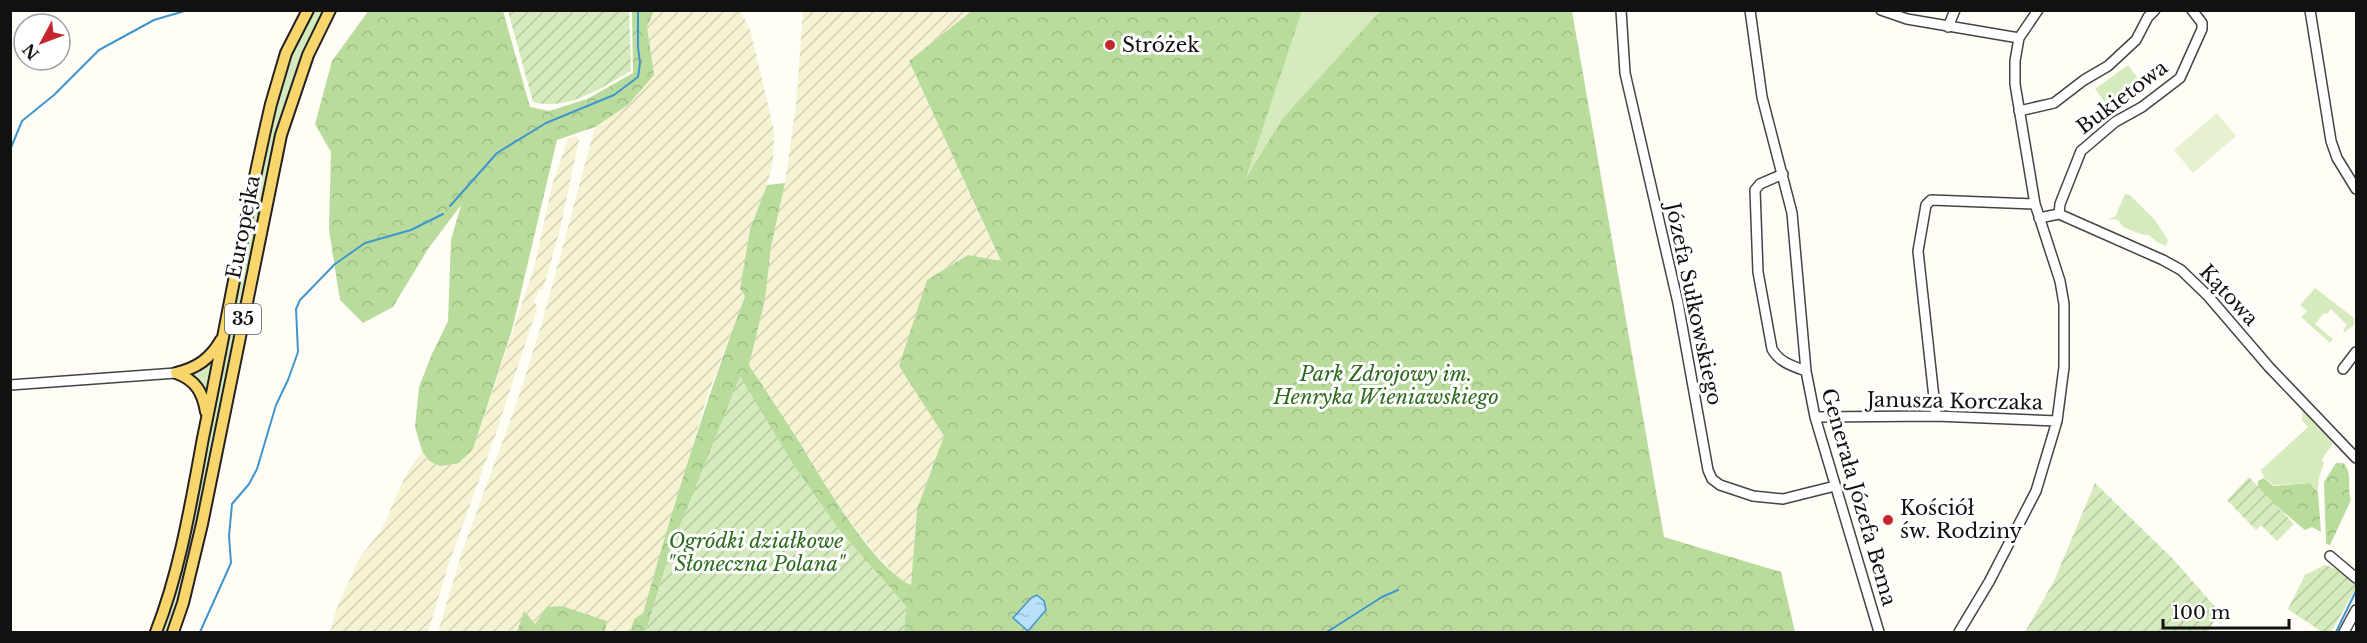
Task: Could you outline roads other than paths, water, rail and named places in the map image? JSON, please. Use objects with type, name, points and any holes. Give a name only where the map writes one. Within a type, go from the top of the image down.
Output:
[{"type":"main road","name":"Europejka","points":[[156,633],[164,613],[178,556],[260,151],[277,78],[292,40],[308,10]]},
{"type":"main road","name":"Europejka","points":[[173,633],[183,603],[202,524],[280,135],[308,55],[330,10]]},
{"type":"main road","points":[[176,373],[201,363],[224,335]]},
{"type":"main road","points":[[176,373],[186,376],[196,384],[203,397],[207,418]]},
{"type":"street","name":"Józefa Sułkowskiego","points":[[1621,10],[1625,74],[1678,303],[1708,470],[1712,479],[1720,485],[1753,496],[1783,499],[1834,486]]},
{"type":"street","name":"Generała Józefa Bema","points":[[1750,10],[1762,97],[1784,174],[1792,213],[1806,371],[1815,417],[1879,633]]},
{"type":"street","points":[[1881,10],[1897,17],[2019,38]]},
{"type":"street","points":[[1948,27],[1955,10]]},
{"type":"street","points":[[1959,633],[1989,582],[2036,491],[2057,421],[2064,367],[2064,304],[2060,281],[2035,204],[2019,111],[2015,61],[2019,38],[2038,10]]},
{"type":"street","name":"Bukietowa","points":[[2019,111],[2054,103],[2084,80],[2108,66],[2136,40],[2148,17],[2155,10]]},
{"type":"street","name":"Bukietowa","points":[[2059,214],[2060,204],[2081,151],[2115,122],[2142,107],[2183,74],[2202,29],[2202,23],[2192,10]]},
{"type":"street","points":[[2310,10],[2331,141],[2337,158],[2356,189]]},
{"type":"street","name":"Generała Józefa Bema","points":[[1784,174],[1760,184],[1755,190],[1758,272],[1772,349],[1776,356],[1788,365],[1806,371]]},
{"type":"street","points":[[1936,417],[1918,251],[1926,205],[1931,200],[2035,204]]},
{"type":"street","points":[[2039,218],[2059,214]]},
{"type":"street","name":"Kątowa","points":[[2059,214],[2163,260],[2193,280],[2269,367],[2356,458]]},
{"type":"street","points":[[2343,369],[2356,352]]},
{"type":"street","points":[[10,385],[176,373]]},
{"type":"street","name":"Janusza Korczaka","points":[[1815,417],[1936,417],[2057,421]]},
{"type":"street","points":[[2330,556],[2356,578]]},
{"type":"street","points":[[2344,633],[2356,610]]},
{"type":"water","points":[[1037,595],[1044,601],[1046,610],[1028,631],[1013,618],[1031,598]]},
{"type":"waterway","points":[[10,150],[22,121],[54,95],[99,50],[154,20],[188,10]]},
{"type":"waterway","points":[[450,206],[497,153],[546,123],[614,95],[638,77],[640,63],[638,10]]},
{"type":"waterway","points":[[200,632],[231,563],[229,536],[232,504],[249,484],[257,469],[276,405],[298,352],[296,309],[300,300],[335,264],[365,243],[411,230],[443,214]]},
{"type":"waterway","points":[[1327,632],[1382,597],[1398,590]]},
{"type":"waterway","points":[[2336,632],[2356,591]]},
{"type":"place","name":"Stróżek","points":[[1110,45]]},
{"type":"place","name":"Kościół św. Rodziny","points":[[1888,520]]},
{"type":"park label","name":"Park Zdrojowy im. Henryka Wieniawskiego","points":[[1386,386]]},
{"type":"park label","name":"Ogródki działkowe \"Słoneczna Polana\"","points":[[756,552]]}]
